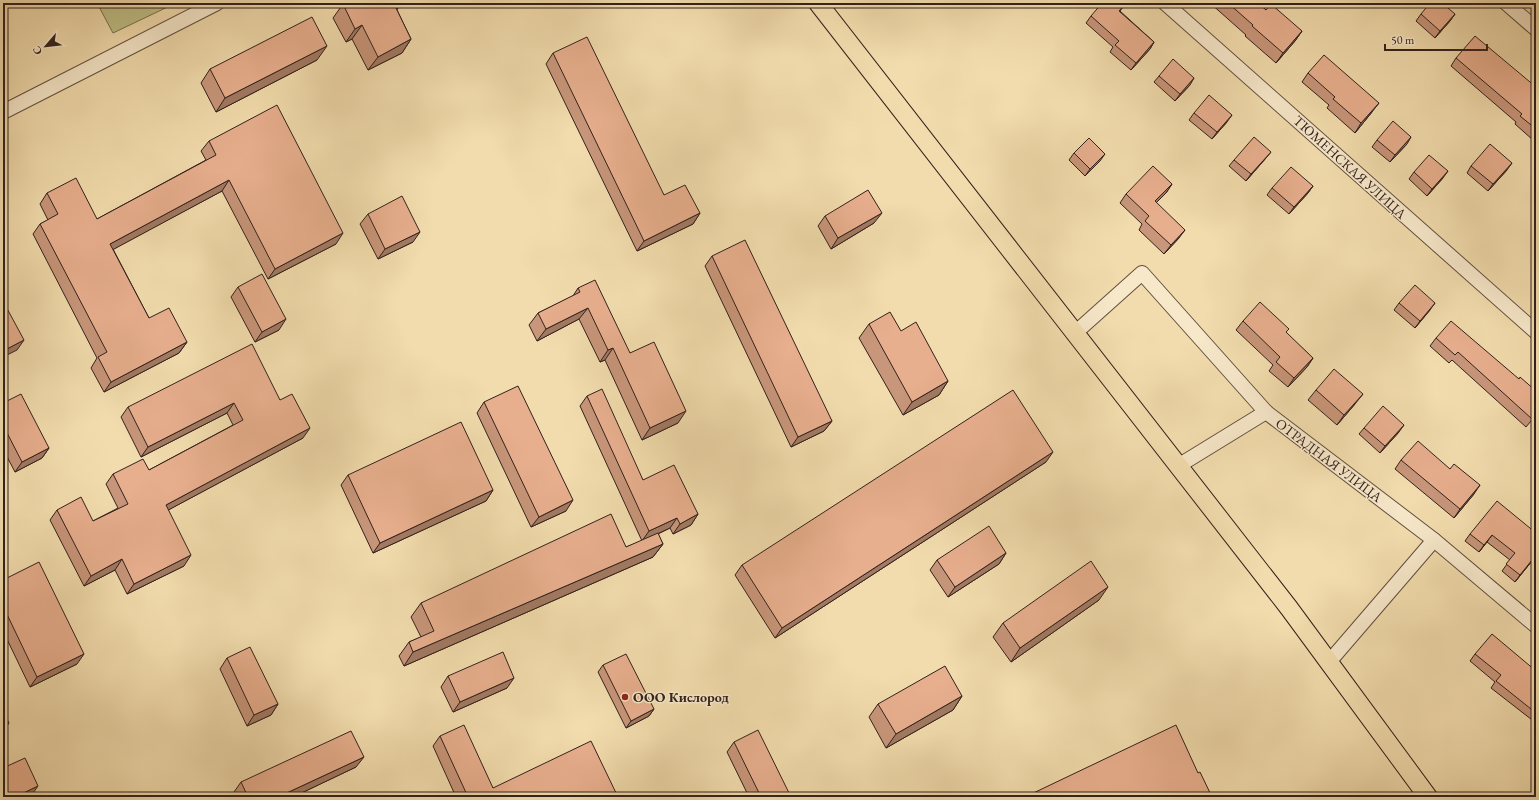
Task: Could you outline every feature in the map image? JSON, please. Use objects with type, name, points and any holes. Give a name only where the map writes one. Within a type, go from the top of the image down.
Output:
[{"type":"main road","points":[[818,3],[1289,608],[1428,797]]},
{"type":"street","points":[[3,112],[217,3]]},
{"type":"street","name":"ТЮМЕНСКАЯ УЛИЦА","points":[[1165,3],[1536,332]]},
{"type":"street","points":[[1506,3],[1536,29]]},
{"type":"street","name":"ОТРАДНАЯ УЛИЦА","points":[[1074,332],[1142,273],[1266,412],[1434,540],[1536,626]]},
{"type":"street","points":[[1178,466],[1266,412]]},
{"type":"street","points":[[1329,662],[1434,540]]},
{"type":"green space","points":[[97,3],[176,3],[113,33]]},
{"type":"building","points":[[401,3],[395,6],[411,39],[378,57],[362,25],[355,29],[343,4]]},
{"type":"building","points":[[1102,3],[1126,3],[1119,11],[1154,42],[1136,63],[1115,45],[1119,41],[1091,16]]},
{"type":"building","points":[[1228,3],[1258,3],[1266,10],[1271,4],[1302,31],[1283,53]]},
{"type":"building","points":[[1430,3],[1442,3],[1455,14],[1440,31],[1421,14]]},
{"type":"building","points":[[312,17],[327,46],[225,98],[210,69]]},
{"type":"building","points":[[1475,36],[1536,87],[1536,129],[1520,116],[1522,114],[1456,58]]},
{"type":"building","points":[[587,37],[664,195],[685,185],[700,213],[644,241],[553,53]]},
{"type":"building","points":[[1324,55],[1379,103],[1361,123],[1333,99],[1335,97],[1308,73]]},
{"type":"building","points":[[1173,59],[1194,78],[1180,94],[1159,76]]},
{"type":"building","points":[[1209,95],[1232,115],[1217,132],[1194,113]]},
{"type":"building","points":[[277,105],[343,233],[275,269],[229,180],[110,244],[149,318],[169,308],[187,342],[111,382],[98,357],[107,352],[40,224],[58,214],[47,193],[76,178],[97,219],[216,155],[209,141]]},
{"type":"building","points":[[1393,121],[1411,137],[1395,155],[1377,140]]},
{"type":"building","points":[[1254,137],[1271,152],[1251,174],[1234,160]]},
{"type":"building","points":[[1089,138],[1105,154],[1090,169],[1074,153]]},
{"type":"building","points":[[1490,144],[1512,163],[1493,184],[1471,166]]},
{"type":"building","points":[[1429,155],[1448,171],[1432,189],[1414,172]]},
{"type":"building","points":[[1153,166],[1172,184],[1155,201],[1185,230],[1171,245],[1145,221],[1149,216],[1126,194]]},
{"type":"building","points":[[1291,167],[1313,186],[1294,207],[1272,188]]},
{"type":"building","points":[[868,190],[882,213],[838,238],[825,216]]},
{"type":"building","points":[[402,196],[420,232],[385,249],[368,214]]},
{"type":"building","points":[[745,240],[832,421],[798,437],[712,256]]},
{"type":"building","points":[[262,274],[286,319],[262,332],[238,287]]},
{"type":"building","points":[[595,280],[630,353],[654,342],[686,411],[650,428],[613,348],[608,350],[588,308],[546,329],[538,313],[580,292],[578,288]]},
{"type":"building","points":[[1415,285],[1435,303],[1420,321],[1399,303]]},
{"type":"building","points":[[3,301],[24,340],[3,351]]},
{"type":"building","points":[[1260,302],[1289,329],[1286,332],[1313,358],[1294,378],[1276,362],[1280,357],[1243,321]]},
{"type":"building","points":[[890,312],[901,331],[916,322],[948,381],[912,402],[869,324]]},
{"type":"building","points":[[1451,321],[1519,379],[1520,377],[1536,391],[1536,414],[1532,419],[1458,352],[1455,355],[1436,338]]},
{"type":"building","points":[[252,344],[280,400],[292,394],[310,428],[166,505],[191,555],[134,584],[122,559],[91,576],[57,510],[81,497],[93,521],[128,504],[113,474],[143,459],[149,470],[243,420],[234,403],[148,447],[128,407]]},
{"type":"building","points":[[1334,369],[1363,394],[1344,415],[1316,390]]},
{"type":"building","points":[[518,386],[573,500],[539,517],[484,402]]},
{"type":"building","points":[[602,389],[643,480],[674,465],[698,514],[680,524],[677,518],[649,531],[587,396]]},
{"type":"building","points":[[1013,390],[1053,452],[782,628],[742,565]]},
{"type":"building","points":[[21,394],[49,448],[22,462],[3,425],[3,403]]},
{"type":"building","points":[[1383,406],[1404,425],[1385,446],[1364,428]]},
{"type":"building","points":[[461,422],[493,490],[380,543],[348,475]]},
{"type":"building","points":[[1418,441],[1450,469],[1454,464],[1480,485],[1460,509],[1401,460]]},
{"type":"building","points":[[1497,501],[1536,533],[1536,555],[1520,575],[1506,564],[1515,553],[1492,535],[1484,545],[1470,534]]},
{"type":"building","points":[[611,514],[626,547],[658,533],[663,544],[413,652],[409,642],[434,631],[421,603]]},
{"type":"building","points":[[989,526],[1006,553],[955,587],[937,560]]},
{"type":"building","points":[[1091,561],[1108,587],[1020,648],[1003,623]]},
{"type":"building","points":[[39,562],[84,654],[37,677],[3,606],[3,580]]},
{"type":"building","points":[[1492,634],[1536,671],[1536,713],[1496,681],[1501,675],[1475,654]]},
{"type":"building","points":[[250,647],[278,704],[254,715],[227,658]]},
{"type":"building","points":[[503,652],[514,678],[460,702],[448,676]]},
{"type":"building","name":"ООО Кислород","points":[[626,654],[654,709],[631,721],[603,665]]},
{"type":"building","points":[[945,666],[962,696],[896,734],[878,704]]},
{"type":"building","points":[[3,711],[9,723],[3,726]]},
{"type":"building","points":[[464,725],[493,788],[591,741],[618,797],[468,797],[440,736]]},
{"type":"building","points":[[1176,725],[1198,773],[1200,772],[1212,797],[1025,797]]},
{"type":"building","points":[[758,730],[791,797],[761,797],[734,742]]},
{"type":"building","points":[[351,731],[364,757],[278,797],[248,797],[241,782]]},
{"type":"building","points":[[25,758],[38,786],[15,797],[3,797],[3,768]]},
{"type":"place","name":"ООО Кислород","points":[[625,697]]}]
